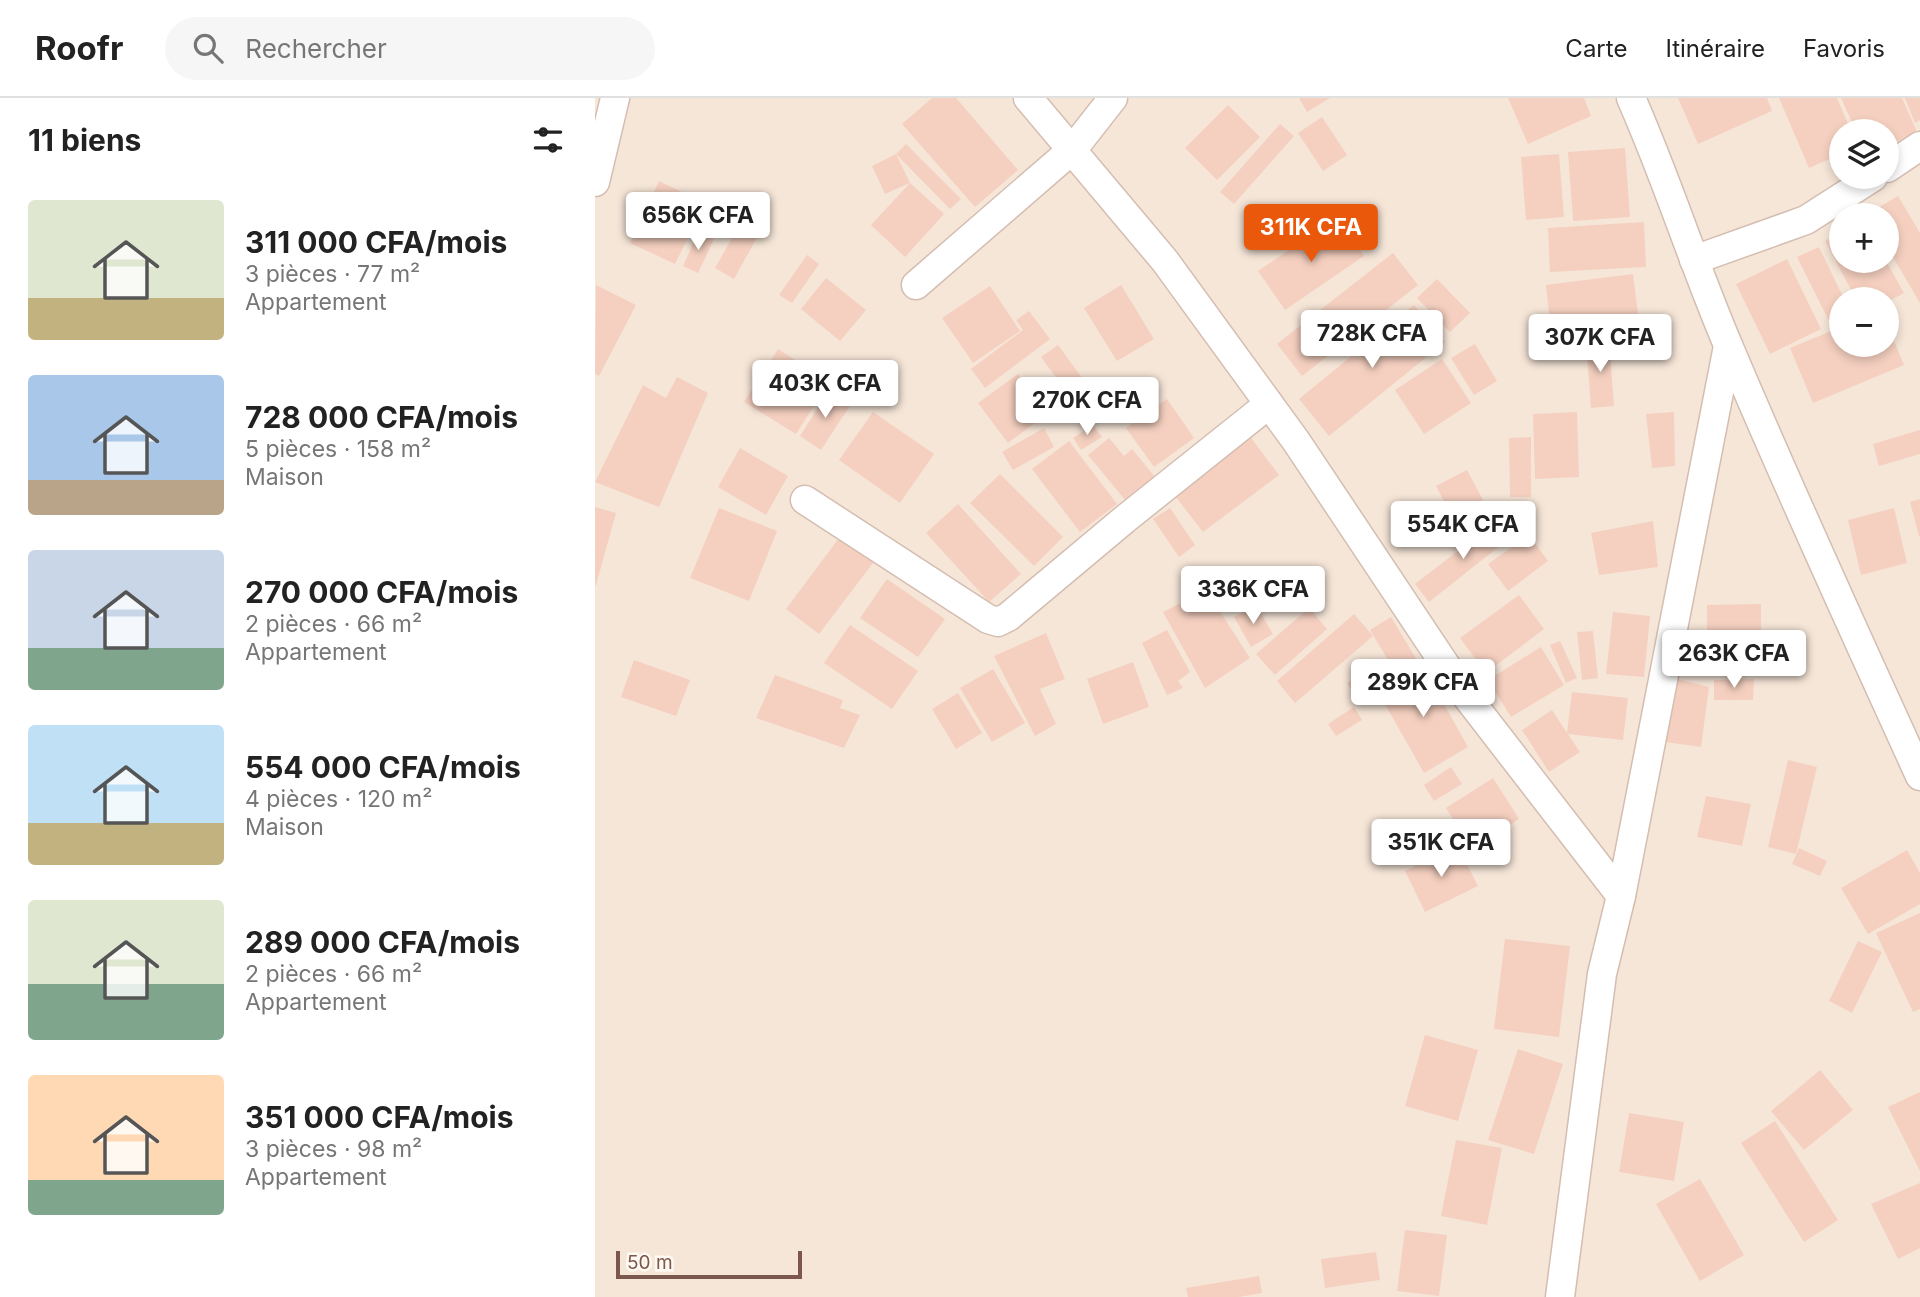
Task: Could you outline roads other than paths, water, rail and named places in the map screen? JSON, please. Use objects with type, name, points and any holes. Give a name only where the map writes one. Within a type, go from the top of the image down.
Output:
[{"type":"street","points":[[595,182],[615,98]]},
{"type":"street","points":[[1028,98],[1165,261],[1269,404],[1464,693],[1621,896]]},
{"type":"street","points":[[916,285],[1073,149],[1113,98]]},
{"type":"street","points":[[1632,98],[1728,346],[1920,776]]},
{"type":"street","points":[[1899,160],[1920,146]]},
{"type":"street","points":[[1693,260],[1806,220],[1854,189]]},
{"type":"street","points":[[1560,1297],[1602,974],[1621,896],[1728,346]]},
{"type":"street","points":[[805,500],[988,619],[998,621],[1008,617],[1269,404]]}]
